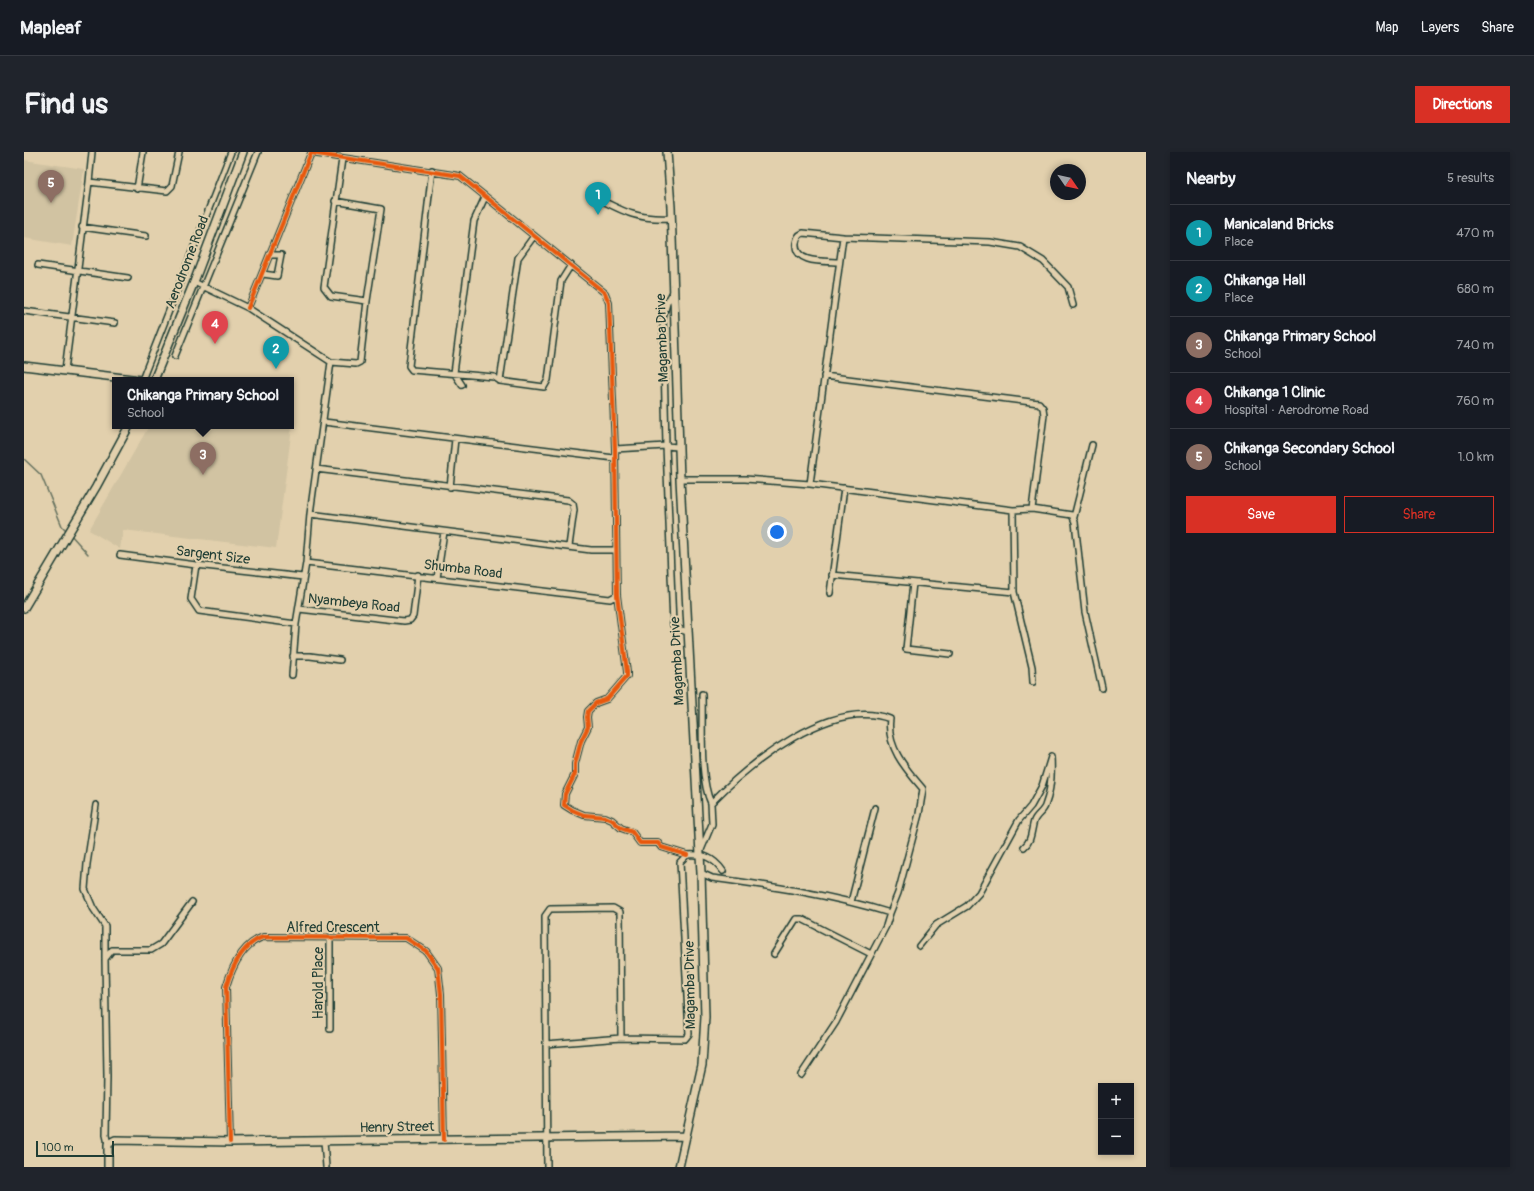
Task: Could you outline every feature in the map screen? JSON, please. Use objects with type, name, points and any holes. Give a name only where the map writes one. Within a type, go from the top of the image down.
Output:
[{"type":"street","points":[[65,370],[73,316],[76,271],[92,152]]},
{"type":"street","points":[[137,189],[143,152]]},
{"type":"street","points":[[89,182],[167,192],[171,188],[179,152]]},
{"type":"street","points":[[142,377],[231,152]]},
{"type":"street","name":"Aerodrome Road","points":[[155,377],[194,282],[244,152]]},
{"type":"street","points":[[175,356],[205,286],[258,152]]},
{"type":"street","name":"Magamba Drive","points":[[667,152],[674,292],[678,447],[701,873],[705,1017],[702,1065],[679,1167]]},
{"type":"street","points":[[248,308],[311,153],[342,159],[432,170],[460,176],[605,293],[609,303],[615,449],[617,595],[622,639],[627,662],[627,676],[607,699],[596,703],[588,711],[588,727],[581,741],[575,764],[575,774],[565,794],[564,805],[572,810],[584,814],[605,817],[612,820],[621,828],[632,832],[640,843],[658,843],[661,847],[687,855],[700,855],[712,859],[723,871]]},
{"type":"street","points":[[342,159],[324,288],[331,296],[367,302]]},
{"type":"street","points":[[432,170],[409,366],[412,370],[494,377],[500,381],[544,387],[547,384],[561,281],[571,265]]},
{"type":"street","points":[[462,385],[454,374],[474,221],[485,197]]},
{"type":"street","points":[[597,198],[628,214],[652,219],[671,218]]},
{"type":"street","points":[[194,282],[248,308],[332,362],[356,364],[360,362],[367,302],[381,209],[335,201]]},
{"type":"street","points":[[82,227],[146,236]]},
{"type":"street","points":[[839,262],[803,258],[798,253],[796,242],[798,236],[803,233],[842,237],[990,242],[1020,247],[1044,261],[1068,287],[1073,305]]},
{"type":"street","points":[[500,381],[518,258],[534,236]]},
{"type":"street","points":[[810,484],[842,237]]},
{"type":"street","points":[[262,274],[277,276],[281,255],[270,254]]},
{"type":"street","points":[[38,265],[128,278]]},
{"type":"street","points":[[674,292],[667,303],[663,318],[673,625],[675,628],[688,632]]},
{"type":"street","points":[[24,311],[73,316],[115,323]]},
{"type":"street","points":[[292,675],[296,624],[306,563],[310,514],[332,362]]},
{"type":"street","points":[[24,366],[118,377]]},
{"type":"street","points":[[824,376],[1039,403],[1043,408],[1044,415],[1032,509]]},
{"type":"street","points":[[324,422],[614,458]]},
{"type":"street","points":[[24,608],[128,429]]},
{"type":"street","points":[[450,487],[455,439]]},
{"type":"street","points":[[1092,445],[1074,517],[1085,612],[1102,688]]},
{"type":"street","points":[[615,449],[666,446],[678,447]]},
{"type":"street","points":[[316,470],[568,500],[573,504],[574,510],[569,546]]},
{"type":"street","points":[[680,479],[745,479],[810,484],[1013,510],[1032,509],[1072,515],[1074,517]]},
{"type":"street","points":[[830,593],[844,488]]},
{"type":"street","points":[[1013,510],[1014,592],[1032,668],[1033,682]]},
{"type":"street","points":[[310,514],[592,550],[616,550]]},
{"type":"street","points":[[437,578],[444,532]]},
{"type":"street","name":"Sargent Size","points":[[120,555],[303,577]]},
{"type":"street","name":"Shumba Road","points":[[306,563],[418,575],[610,599],[617,595]]},
{"type":"street","points":[[196,565],[191,599],[199,611],[296,624]]},
{"type":"street","name":"Nyambeya Road","points":[[299,610],[404,621],[410,620],[413,616],[418,575]]},
{"type":"street","points":[[832,575],[1014,592]]},
{"type":"street","points":[[913,583],[906,649],[950,654]]},
{"type":"street","points":[[293,656],[310,656],[340,660]]},
{"type":"street","points":[[700,855],[712,824],[710,804],[706,791],[704,767],[702,694]]},
{"type":"street","points":[[710,804],[729,785],[792,738],[824,723],[863,714],[879,715],[890,719],[888,728],[892,744],[903,764],[923,789],[919,814],[898,893],[890,913],[872,954],[836,1022],[801,1075]]},
{"type":"street","points":[[919,946],[936,925],[968,906],[979,893],[1019,820],[1031,806],[1042,786],[1051,757],[1051,779],[1045,808],[1035,820],[1030,839],[1024,846]]},
{"type":"street","points":[[96,805],[87,864],[85,889],[93,908],[104,926],[107,1076],[106,1135],[108,1144],[108,1167]]},
{"type":"street","points":[[851,902],[875,808]]},
{"type":"street","points":[[546,1044],[621,1038],[685,1039],[689,1034],[680,862],[687,855]]},
{"type":"street","points":[[701,873],[712,878],[790,889],[851,902],[890,913]]},
{"type":"street","points":[[105,959],[112,950],[151,950],[161,944],[192,902]]},
{"type":"street","points":[[547,1167],[545,916],[547,911],[553,907],[613,908],[620,912],[621,1038]]},
{"type":"street","points":[[774,954],[796,919],[802,920],[872,954]]},
{"type":"street","name":"Alfred Crescent","points":[[230,1142],[226,987],[230,973],[239,957],[253,941],[263,937],[406,938],[426,951],[438,968],[441,994],[444,1140]]},
{"type":"street","name":"Harold Place","points":[[330,937],[330,1029]]},
{"type":"street","name":"Henry Street","points":[[108,1144],[115,1140],[230,1142],[686,1136]]},
{"type":"street","points":[[324,1141],[326,1167]]},
{"type":"shaded area","points":[[24,160],[84,169],[72,246],[24,238]]},
{"type":"shaded area","points":[[147,429],[292,429],[276,548],[123,530],[120,549],[89,530]]},
{"type":"waterway","points":[[24,459],[41,475],[62,526],[68,532]]},
{"type":"waterway","points":[[70,534],[88,554]]},
{"type":"cycle path","points":[[248,308],[311,153],[460,176],[605,293],[609,303],[615,449],[617,595],[627,676],[607,699],[596,703],[588,711],[588,727],[581,741],[575,764],[575,774],[565,794],[564,805],[584,815],[605,817],[612,820],[621,828],[632,832],[640,843],[658,843],[661,847],[687,855]]},
{"type":"cycle path","points":[[230,1142],[226,987],[231,972],[239,957],[249,945],[263,937],[406,938],[426,951],[438,968],[441,994],[444,1140]]},
{"type":"place","name":"Chikanga Secondary School","points":[[51,203]]},
{"type":"place","name":"Manicaland Bricks","points":[[598,215]]},
{"type":"place","name":"Chikanga 1 Clinic","points":[[215,344]]},
{"type":"place","name":"Chikanga Hall","points":[[276,369]]},
{"type":"place","name":"Chikanga Primary School","points":[[203,475]]}]
